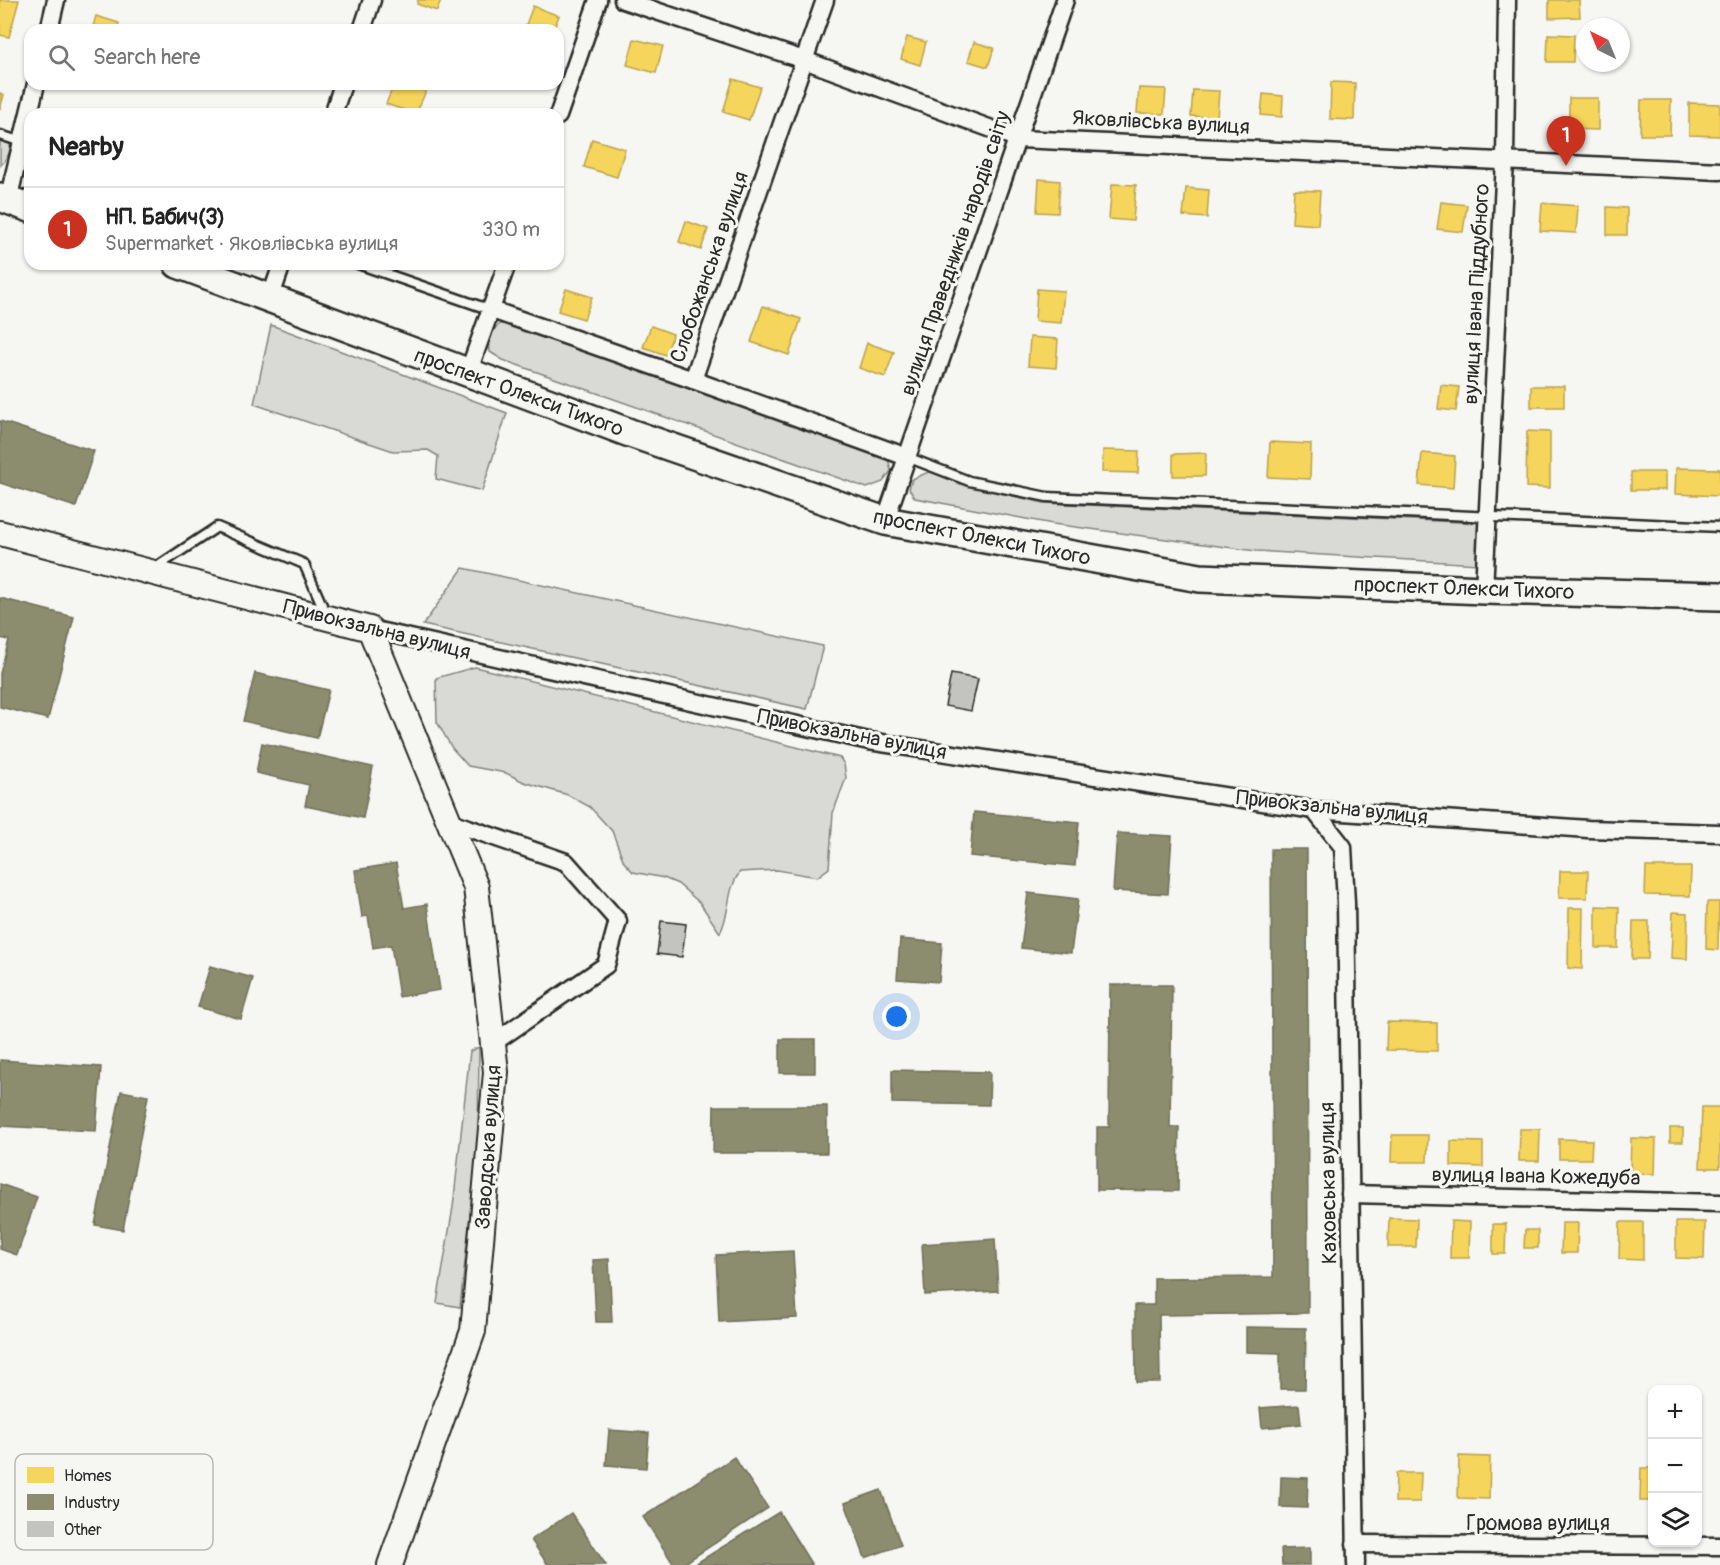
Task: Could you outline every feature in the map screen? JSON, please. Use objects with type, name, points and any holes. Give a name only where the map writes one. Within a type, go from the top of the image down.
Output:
[{"type":"main road","name":"проспект Олекси Тихого","points":[[194,270],[468,373],[885,521],[1200,578],[1484,590],[1720,596]]},
{"type":"street","points":[[50,24],[56,0]]},
{"type":"street","points":[[364,24],[372,0]]},
{"type":"street","points":[[561,108],[598,0]]},
{"type":"street","name":"Яковлівська вулиця","points":[[623,0],[804,60],[1019,139],[1720,171]]},
{"type":"street","name":"Слобожанська вулиця","points":[[492,310],[693,380],[825,0]]},
{"type":"street","name":"вулиця Праведників народів світу","points":[[885,521],[1019,139],[1065,0]]},
{"type":"street","name":"вулиця Івана Піддубного","points":[[1484,590],[1505,160],[1507,0]]},
{"type":"street","points":[[30,108],[35,90]]},
{"type":"street","points":[[335,108],[341,90]]},
{"type":"street","points":[[13,202],[24,134]]},
{"type":"street","points":[[270,298],[280,270]]},
{"type":"street","points":[[468,373],[505,270]]},
{"type":"street","points":[[693,380],[907,457]]},
{"type":"street","name":"Привокзальна вулиця","points":[[0,533],[370,629],[869,741],[1314,810],[1588,829],[1720,833]]},
{"type":"street","name":"Заводська вулиця","points":[[370,629],[476,887],[496,1072],[473,1331],[390,1565]]},
{"type":"street","name":"Каховська вулиця","points":[[1314,810],[1343,847],[1356,1565]]},
{"type":"street","points":[[448,821],[566,862],[618,921],[606,965],[493,1043]]},
{"type":"street","name":"вулиця Івана Кожедуба","points":[[1350,1194],[1720,1203]]},
{"type":"street","name":"Громова вулиця","points":[[1355,1544],[1720,1546]]},
{"type":"lane","points":[[0,135],[22,142]]},
{"type":"lane","points":[[375,270],[492,310]]},
{"type":"lane","points":[[907,457],[969,481],[1047,497],[1720,527]]},
{"type":"lane","points":[[149,572],[218,527],[304,564],[327,618]]},
{"type":"shaded area","points":[[0,140],[10,143],[10,150],[0,166]]},
{"type":"shaded area","points":[[500,324],[509,324],[882,454],[889,462],[891,471],[883,482],[867,488],[503,360],[490,352],[491,336]]},
{"type":"shaded area","points":[[271,325],[507,413],[482,491],[436,479],[438,456],[428,450],[393,451],[254,404]]},
{"type":"shaded area","points":[[931,471],[969,486],[1044,503],[1481,523],[1479,564],[1256,551],[1053,524],[915,498],[909,489],[912,479]]},
{"type":"shaded area","points":[[463,568],[823,646],[807,709],[423,625]]},
{"type":"shaded area","points":[[475,667],[840,758],[844,764],[846,778],[833,813],[829,868],[817,877],[777,870],[740,872],[730,894],[726,917],[720,933],[700,903],[678,884],[664,878],[633,872],[624,862],[612,831],[590,807],[568,795],[524,782],[506,773],[468,766],[452,748],[437,722],[436,678]]},
{"type":"shaded area","points":[[479,1047],[478,1143],[460,1307],[437,1303],[453,1207],[470,1051]]},
{"type":"building: Homes","points":[[0,0],[19,0],[9,37],[0,35]]},
{"type":"building: Homes","points":[[418,0],[441,0],[437,11],[417,4]]},
{"type":"building: Homes","points":[[1549,0],[1579,0],[1580,17],[1549,18]]},
{"type":"building: Homes","points":[[533,6],[559,16],[556,24],[526,24]]},
{"type":"building: Homes","points":[[96,16],[119,23],[119,24],[94,24]]},
{"type":"building: Homes","points":[[1548,34],[1574,35],[1573,62],[1547,62]]},
{"type":"building: Homes","points":[[907,37],[926,42],[920,65],[901,59]]},
{"type":"building: Homes","points":[[634,39],[663,46],[656,73],[627,65]]},
{"type":"building: Homes","points":[[974,42],[994,48],[988,67],[968,61]]},
{"type":"building: Homes","points":[[733,79],[760,87],[749,120],[723,112]]},
{"type":"building: Homes","points":[[1331,82],[1355,83],[1354,120],[1330,119]]},
{"type":"building: Homes","points":[[1139,88],[1166,89],[1164,114],[1137,113]]},
{"type":"building: Homes","points":[[392,90],[426,91],[419,108],[398,108],[386,104]]},
{"type":"building: Homes","points":[[1193,90],[1219,91],[1217,118],[1191,116]]},
{"type":"building: Homes","points":[[0,93],[4,95],[0,109]]},
{"type":"building: Homes","points":[[1263,94],[1283,96],[1282,117],[1261,115]]},
{"type":"building: Homes","points":[[1569,98],[1598,98],[1598,130],[1569,129]]},
{"type":"building: Homes","points":[[1641,100],[1671,100],[1670,135],[1640,135]]},
{"type":"building: Homes","points":[[1689,103],[1720,104],[1720,136],[1689,135]]},
{"type":"building: Homes","points":[[592,139],[625,149],[617,177],[584,167]]},
{"type":"building: Homes","points":[[1039,179],[1060,181],[1058,213],[1037,212]]},
{"type":"building: Homes","points":[[1112,184],[1136,185],[1133,221],[1109,219]]},
{"type":"building: Homes","points":[[1186,188],[1209,190],[1207,218],[1183,216]]},
{"type":"building: Homes","points":[[1294,190],[1320,191],[1318,225],[1292,223]]},
{"type":"building: Homes","points":[[1441,202],[1467,205],[1463,232],[1437,229]]},
{"type":"building: Homes","points":[[1542,203],[1578,206],[1576,233],[1540,231]]},
{"type":"building: Homes","points":[[1607,207],[1627,208],[1627,235],[1607,235]]},
{"type":"building: Homes","points":[[686,221],[708,229],[701,250],[679,242]]},
{"type":"building: Homes","points":[[566,289],[592,297],[584,319],[558,311]]},
{"type":"building: Homes","points":[[1037,289],[1064,291],[1061,323],[1035,321]]},
{"type":"building: Homes","points":[[763,306],[801,319],[789,355],[751,342]]},
{"type":"building: Homes","points":[[651,326],[673,334],[666,355],[643,347]]},
{"type":"building: Homes","points":[[1030,337],[1058,339],[1056,368],[1028,366]]},
{"type":"building: Homes","points":[[867,343],[894,352],[885,377],[859,368]]},
{"type":"building: Homes","points":[[1441,385],[1459,387],[1456,411],[1438,409]]},
{"type":"building: Homes","points":[[1531,386],[1564,386],[1564,407],[1531,407]]},
{"type":"building: Homes","points":[[1527,431],[1550,432],[1550,488],[1526,487]]},
{"type":"building: Homes","points":[[1270,442],[1311,444],[1310,479],[1268,477]]},
{"type":"building: Homes","points":[[1103,450],[1139,451],[1138,473],[1102,472]]},
{"type":"building: Homes","points":[[1206,453],[1205,476],[1173,476],[1173,454]]},
{"type":"building: Homes","points":[[1422,453],[1455,456],[1453,488],[1419,485]]},
{"type":"building: Homes","points":[[1676,468],[1720,469],[1720,496],[1675,494]]},
{"type":"building: Homes","points":[[1631,472],[1665,472],[1665,490],[1631,490]]},
{"type":"building: Homes","points":[[1646,867],[1691,867],[1690,896],[1645,895]]},
{"type":"building: Homes","points":[[1560,871],[1588,871],[1587,898],[1559,898]]},
{"type":"building: Homes","points":[[1707,902],[1719,902],[1718,950],[1706,949]]},
{"type":"building: Homes","points":[[1596,906],[1619,907],[1618,948],[1596,948]]},
{"type":"building: Homes","points":[[1569,908],[1583,908],[1582,969],[1568,968]]},
{"type":"building: Homes","points":[[1673,912],[1688,913],[1687,959],[1671,958]]},
{"type":"building: Homes","points":[[1633,921],[1649,921],[1648,959],[1632,959]]},
{"type":"building: Homes","points":[[1387,1022],[1437,1023],[1437,1051],[1386,1050]]},
{"type":"building: Homes","points":[[1702,1107],[1720,1107],[1720,1168],[1700,1168]]},
{"type":"building: Homes","points":[[1670,1128],[1683,1128],[1683,1142],[1670,1142]]},
{"type":"building: Homes","points":[[1520,1129],[1540,1129],[1539,1161],[1519,1161]]},
{"type":"building: Homes","points":[[1392,1135],[1428,1135],[1427,1162],[1391,1162]]},
{"type":"building: Homes","points":[[1631,1138],[1656,1139],[1655,1174],[1630,1173]]},
{"type":"building: Homes","points":[[1559,1139],[1592,1140],[1591,1159],[1559,1159]]},
{"type":"building: Homes","points":[[1451,1141],[1483,1142],[1483,1167],[1451,1166]]},
{"type":"building: Homes","points":[[1389,1218],[1417,1219],[1416,1247],[1388,1247]]},
{"type":"building: Homes","points":[[1451,1221],[1470,1222],[1469,1258],[1450,1258]]},
{"type":"building: Homes","points":[[1620,1222],[1643,1222],[1643,1260],[1619,1259]]},
{"type":"building: Homes","points":[[1676,1222],[1705,1222],[1704,1259],[1676,1258]]},
{"type":"building: Homes","points":[[1562,1223],[1578,1223],[1577,1253],[1561,1253]]},
{"type":"building: Homes","points":[[1493,1224],[1506,1224],[1505,1254],[1493,1254]]},
{"type":"building: Homes","points":[[1525,1230],[1538,1230],[1538,1248],[1524,1248]]},
{"type":"building: Homes","points":[[1459,1456],[1490,1457],[1489,1499],[1458,1498]]},
{"type":"building: Homes","points":[[1641,1468],[1648,1468],[1648,1501],[1640,1501]]},
{"type":"building: Homes","points":[[1396,1473],[1421,1473],[1420,1502],[1395,1502]]},
{"type":"building: Industry","points":[[0,421],[94,451],[76,507],[0,483]]},
{"type":"building: Industry","points":[[0,598],[74,617],[48,719],[0,707],[0,673],[9,640],[0,638]]},
{"type":"building: Industry","points":[[255,673],[329,690],[317,738],[243,721]]},
{"type":"building: Industry","points":[[262,743],[373,767],[363,818],[305,806],[309,785],[256,773]]},
{"type":"building: Industry","points":[[974,812],[1079,822],[1075,866],[970,856]]},
{"type":"building: Industry","points":[[1117,833],[1172,836],[1168,894],[1113,891]]},
{"type":"building: Industry","points":[[1271,849],[1307,849],[1308,1313],[1159,1315],[1160,1382],[1136,1382],[1135,1305],[1154,1305],[1154,1278],[1273,1277]]},
{"type":"building: Industry","points":[[396,863],[404,908],[427,904],[440,990],[399,997],[391,945],[373,948],[368,916],[362,917],[355,870]]},
{"type":"building: Industry","points":[[1028,893],[1078,899],[1071,953],[1021,948]]},
{"type":"building: Industry","points":[[900,939],[942,943],[939,982],[897,979]]},
{"type":"building: Industry","points":[[210,966],[253,978],[241,1019],[198,1007]]},
{"type":"building: Industry","points":[[1110,985],[1172,985],[1170,1127],[1179,1127],[1178,1191],[1097,1190],[1097,1127],[1109,1127]]},
{"type":"building: Industry","points":[[780,1039],[815,1039],[815,1073],[780,1073]]},
{"type":"building: Industry","points":[[0,1060],[101,1067],[96,1131],[0,1126]]},
{"type":"building: Industry","points":[[892,1070],[990,1072],[989,1105],[892,1103]]},
{"type":"building: Industry","points":[[121,1091],[148,1096],[123,1230],[95,1225]]},
{"type":"building: Industry","points":[[714,1106],[827,1106],[827,1153],[713,1153]]},
{"type":"building: Industry","points":[[0,1184],[37,1197],[17,1255],[0,1249]]},
{"type":"building: Industry","points":[[995,1239],[998,1291],[925,1295],[922,1244]]},
{"type":"building: Industry","points":[[793,1251],[797,1318],[719,1322],[716,1255]]},
{"type":"building: Industry","points":[[609,1259],[612,1322],[596,1322],[593,1260]]},
{"type":"building: Industry","points":[[1246,1327],[1306,1328],[1305,1389],[1280,1389],[1280,1353],[1246,1352]]},
{"type":"building: Industry","points":[[1299,1405],[1301,1424],[1262,1428],[1260,1408]]},
{"type":"building: Industry","points":[[609,1430],[649,1433],[646,1468],[606,1465]]},
{"type":"building: Industry","points":[[734,1457],[768,1508],[682,1565],[674,1565],[643,1517]]},
{"type":"building: Industry","points":[[1281,1477],[1308,1478],[1307,1508],[1280,1507]]},
{"type":"building: Industry","points":[[881,1490],[901,1545],[865,1558],[845,1503]]},
{"type":"building: Industry","points":[[779,1512],[812,1565],[695,1565],[695,1564]]},
{"type":"building: Industry","points":[[571,1513],[606,1565],[548,1565],[531,1540]]},
{"type":"building: Industry","points":[[1310,1548],[1310,1565],[1282,1565],[1281,1549]]},
{"type":"building: Other","points":[[951,674],[978,679],[971,711],[945,706]]},
{"type":"building: Other","points":[[661,921],[686,924],[682,957],[657,954]]},
{"type":"place","name":"НП. Бабич(3)","points":[[1566,166]]}]
